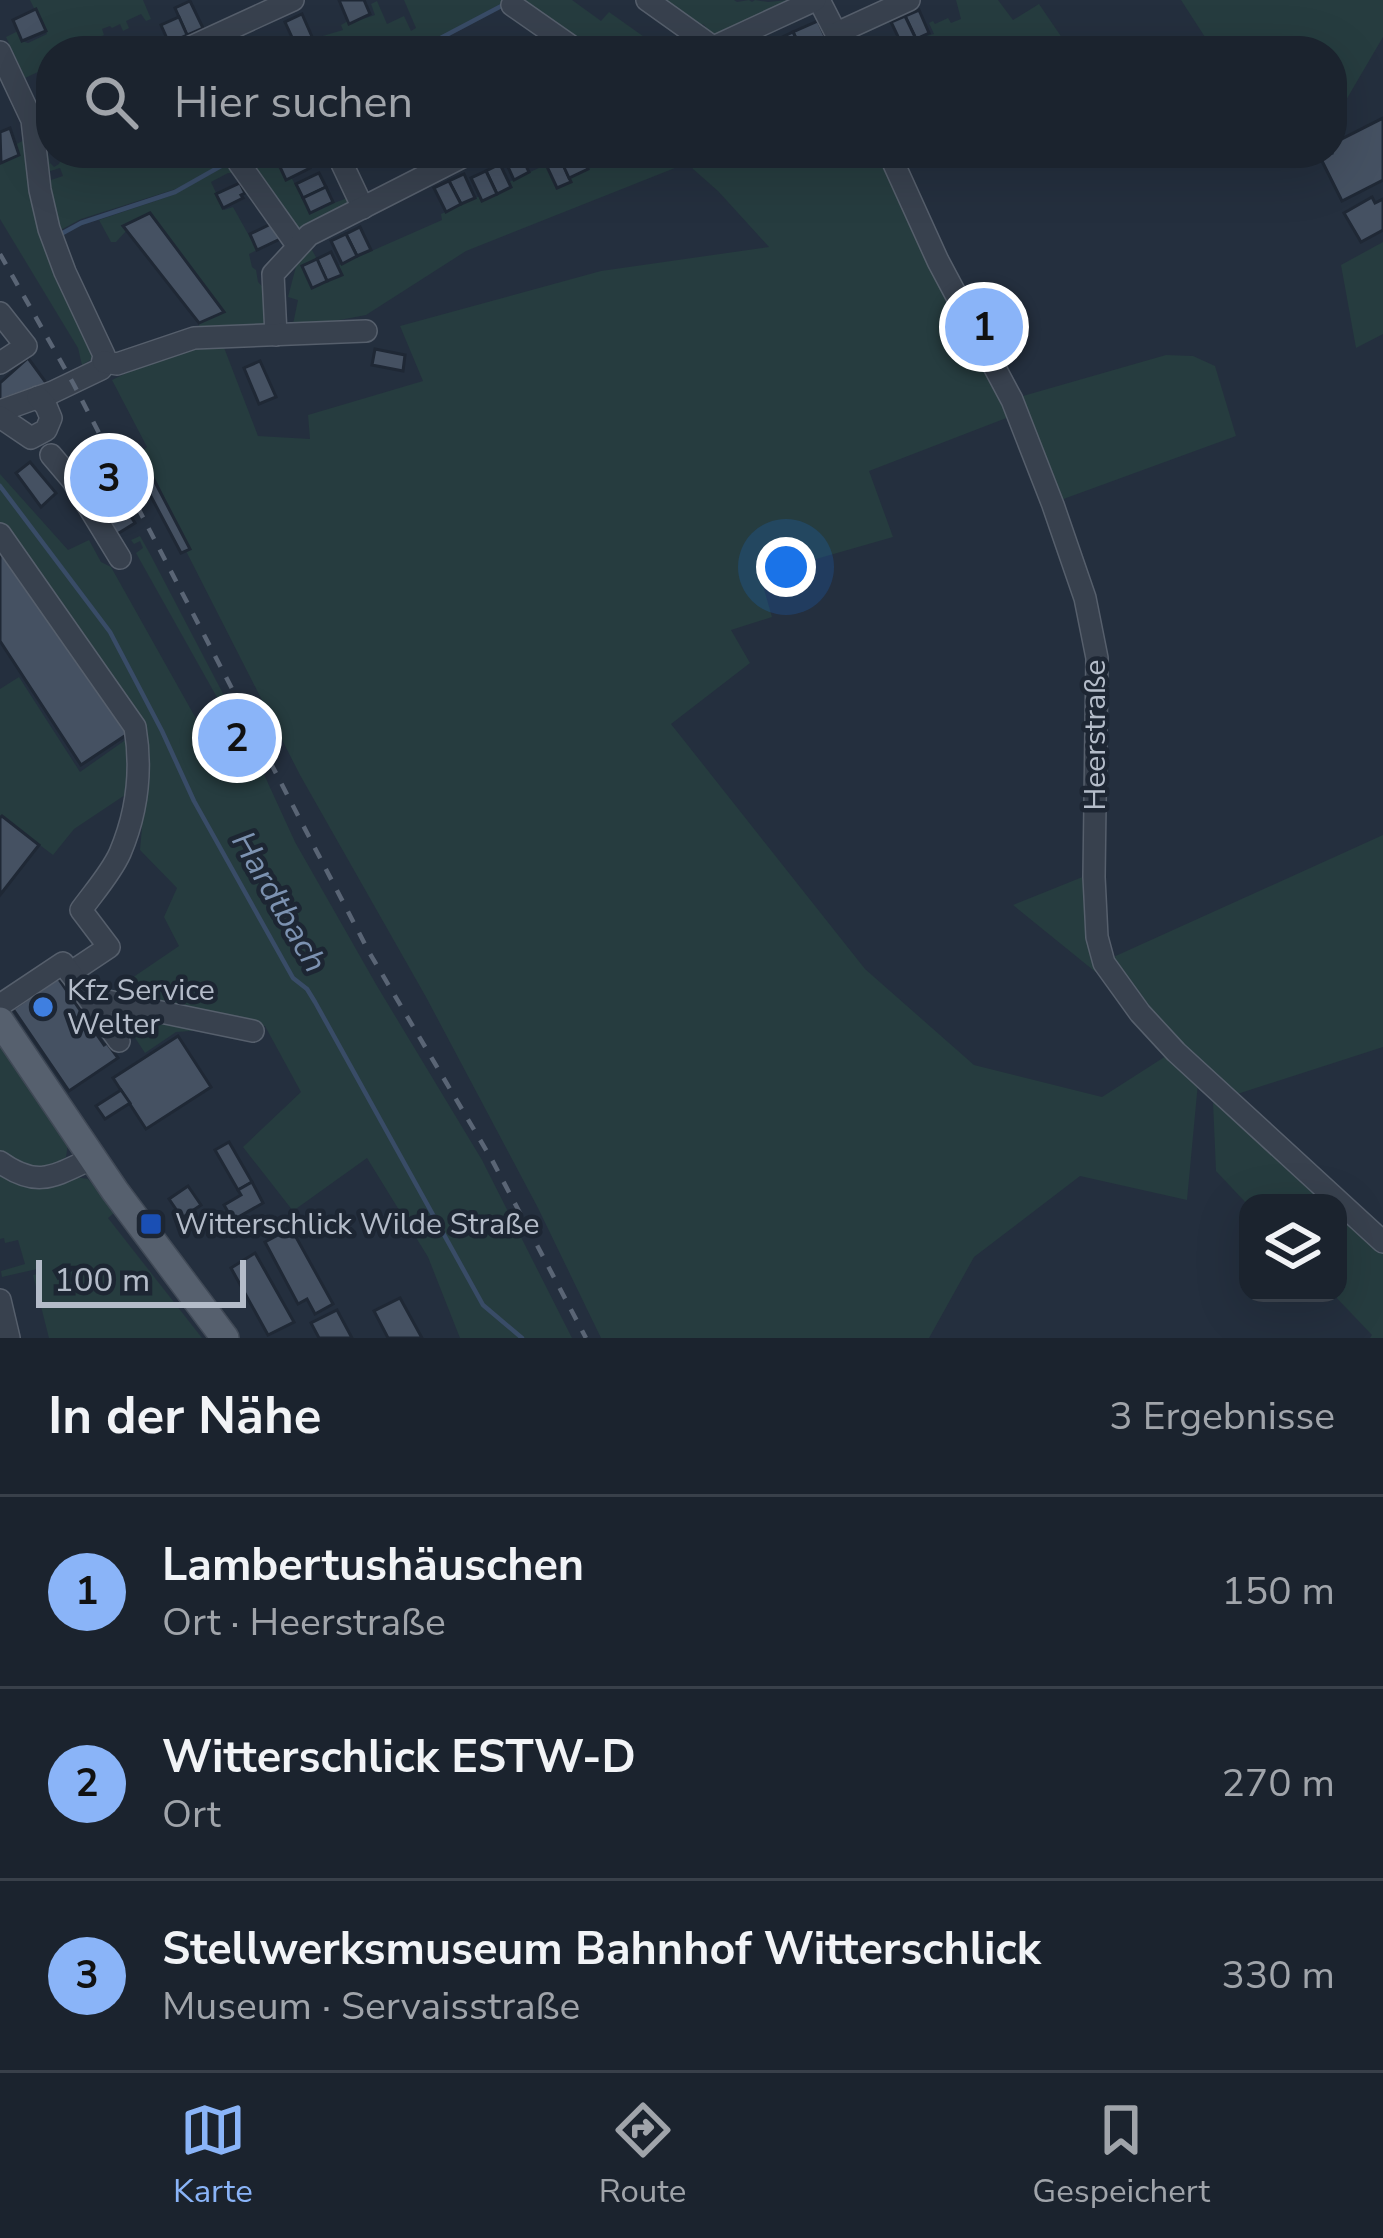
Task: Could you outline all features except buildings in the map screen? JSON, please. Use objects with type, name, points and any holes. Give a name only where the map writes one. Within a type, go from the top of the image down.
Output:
[{"type":"main road","points":[[0,1022],[225,1338]]},
{"type":"street","points":[[215,36],[293,0]]},
{"type":"street","points":[[647,0],[693,36]]},
{"type":"street","points":[[738,36],[817,0],[838,36]]},
{"type":"street","points":[[851,36],[909,0]]},
{"type":"street","points":[[512,4],[557,36]]},
{"type":"street","points":[[0,52],[36,107]]},
{"type":"street","points":[[38,397],[51,418],[46,430],[32,438],[0,414],[38,397],[101,369],[104,362],[49,229],[41,168]]},
{"type":"street","points":[[243,168],[297,245]]},
{"type":"street","points":[[344,168],[363,208]]},
{"type":"street","points":[[276,334],[273,274],[297,245],[441,168]]},
{"type":"street","name":"Heerstraße","points":[[897,168],[931,246],[1012,400],[1085,598],[1097,658],[1094,877],[1097,937],[1104,963],[1176,1052],[1383,1242]]},
{"type":"street","points":[[0,314],[26,346],[0,363]]},
{"type":"street","points":[[104,362],[117,364],[194,338],[366,331]]},
{"type":"street","points":[[51,455],[73,481],[120,558]]},
{"type":"street","points":[[0,535],[135,727],[140,758],[132,818],[118,857],[81,910],[109,947],[70,973]]},
{"type":"street","points":[[0,1004],[63,963],[119,1041]]},
{"type":"street","points":[[88,997],[253,1031]]},
{"type":"street","points":[[0,1162],[35,1179],[93,1158]]},
{"type":"street","points":[[0,1300],[9,1338]]},
{"type":"green space","points":[[30,0],[143,0],[151,19],[146,21],[141,14],[126,21],[129,28],[123,31],[120,24],[110,26],[102,29],[102,36],[43,36],[47,34]]},
{"type":"green space","points":[[404,0],[508,0],[441,36],[323,36],[343,30],[341,25],[348,21],[375,15],[371,4],[377,1],[387,24],[404,16],[411,31],[416,28]]},
{"type":"green space","points":[[516,0],[572,0],[601,21],[609,12],[643,36],[564,36]]},
{"type":"green space","points":[[654,0],[788,0],[711,36],[702,34],[703,24],[697,30]]},
{"type":"green space","points":[[956,0],[998,0],[1013,20],[1039,4],[1061,36],[927,36],[934,34],[929,23],[933,21],[961,19]]},
{"type":"green space","points":[[1181,0],[1383,0],[1383,37],[1347,98],[1347,36],[1204,36]]},
{"type":"green space","points":[[18,31],[28,43],[36,39],[36,73],[25,78],[6,37]]},
{"type":"green space","points":[[24,140],[49,250],[92,354],[82,365],[78,348],[0,219],[0,161]]},
{"type":"green space","points":[[60,168],[214,168],[179,188],[81,219],[57,232],[45,182],[63,176]]},
{"type":"green space","points":[[221,168],[239,168],[247,179],[240,183],[235,173],[211,182],[224,210],[233,207],[257,250],[249,254],[258,282],[269,293],[270,328],[199,328],[199,323],[224,311],[150,213],[124,225],[127,230],[116,242],[111,242],[99,220],[173,195]]},
{"type":"green space","points":[[247,168],[280,168],[286,179],[291,177],[310,212],[350,197],[347,206],[294,235]]},
{"type":"green space","points":[[539,168],[569,178],[590,168],[675,168],[466,251],[366,315],[292,329],[298,300],[288,297],[298,259],[308,243],[317,259],[302,266],[313,288],[341,275],[338,266],[442,220],[441,214],[475,198],[480,196],[483,201]]},
{"type":"green space","points":[[889,168],[930,262],[1009,417],[869,471],[893,537],[760,575],[772,617],[731,630],[750,663],[671,724],[865,969],[974,1065],[1102,1097],[1166,1056],[1198,1083],[1187,1200],[1080,1176],[974,1257],[929,1338],[601,1338],[426,997],[300,775],[186,551],[142,451],[147,447],[112,380],[184,349],[223,345],[258,436],[310,439],[308,415],[423,381],[400,326],[601,271],[769,247],[693,169]]},
{"type":"green space","points":[[1383,242],[1383,334],[1356,348],[1341,265]]},
{"type":"green space","points":[[1166,355],[1193,356],[1215,366],[1236,436],[1058,501],[1016,398]]},
{"type":"green space","points":[[0,474],[68,550],[89,540],[101,562],[111,567],[208,740],[225,731],[237,753],[251,746],[295,842],[482,1160],[572,1338],[460,1338],[428,1257],[367,1158],[293,1211],[243,1147],[301,1092],[265,1026],[176,1032],[145,1053],[107,995],[179,946],[164,917],[177,888],[140,850],[146,781],[74,829],[53,855],[0,815],[0,689],[19,677],[80,772],[141,729],[0,525]]},
{"type":"green space","points":[[140,536],[242,730],[233,726],[136,553],[143,548],[140,541],[134,544],[131,540]]},
{"type":"green space","points":[[1383,835],[1383,1047],[1228,1097],[1175,1046],[1109,959]]},
{"type":"green space","points":[[1085,876],[1087,940],[1098,974],[1013,905]]},
{"type":"green space","points":[[0,1044],[68,1144],[66,1157],[42,1171],[18,1164],[0,1151]]},
{"type":"green space","points":[[1213,1102],[1316,1194],[1239,1195],[1216,1171]]},
{"type":"green space","points":[[0,1169],[29,1184],[49,1187],[75,1177],[88,1179],[115,1212],[108,1218],[202,1338],[49,1338],[33,1275],[38,1274],[37,1269],[2,1277],[1,1271],[25,1264],[18,1240],[5,1243],[0,1239]]},
{"type":"green space","points":[[1347,1221],[1383,1253],[1383,1338],[1370,1338],[1341,1302],[1347,1302]]},
{"type":"waterway","points":[[444,36],[507,3]]},
{"type":"waterway","points":[[61,234],[175,192],[217,168]]},
{"type":"waterway","name":"Hardtbach","points":[[0,486],[110,632],[194,801],[293,978],[315,1002],[483,1305],[522,1338]]},
{"type":"railway","points":[[0,254],[73,383],[369,952],[492,1160],[586,1338]]},
{"type":"place","name":"Lambertushäuschen","points":[[984,327]]},
{"type":"place","name":"Stellwerksmuseum Bahnhof Witterschlick","points":[[109,478]]},
{"type":"place","name":"Witterschlick ESTW-D","points":[[237,738]]},
{"type":"place","name":"Kfz Service Welter","points":[[43,1007]]},
{"type":"place","name":"Witterschlick Wilde Straße","points":[[151,1224]]}]
